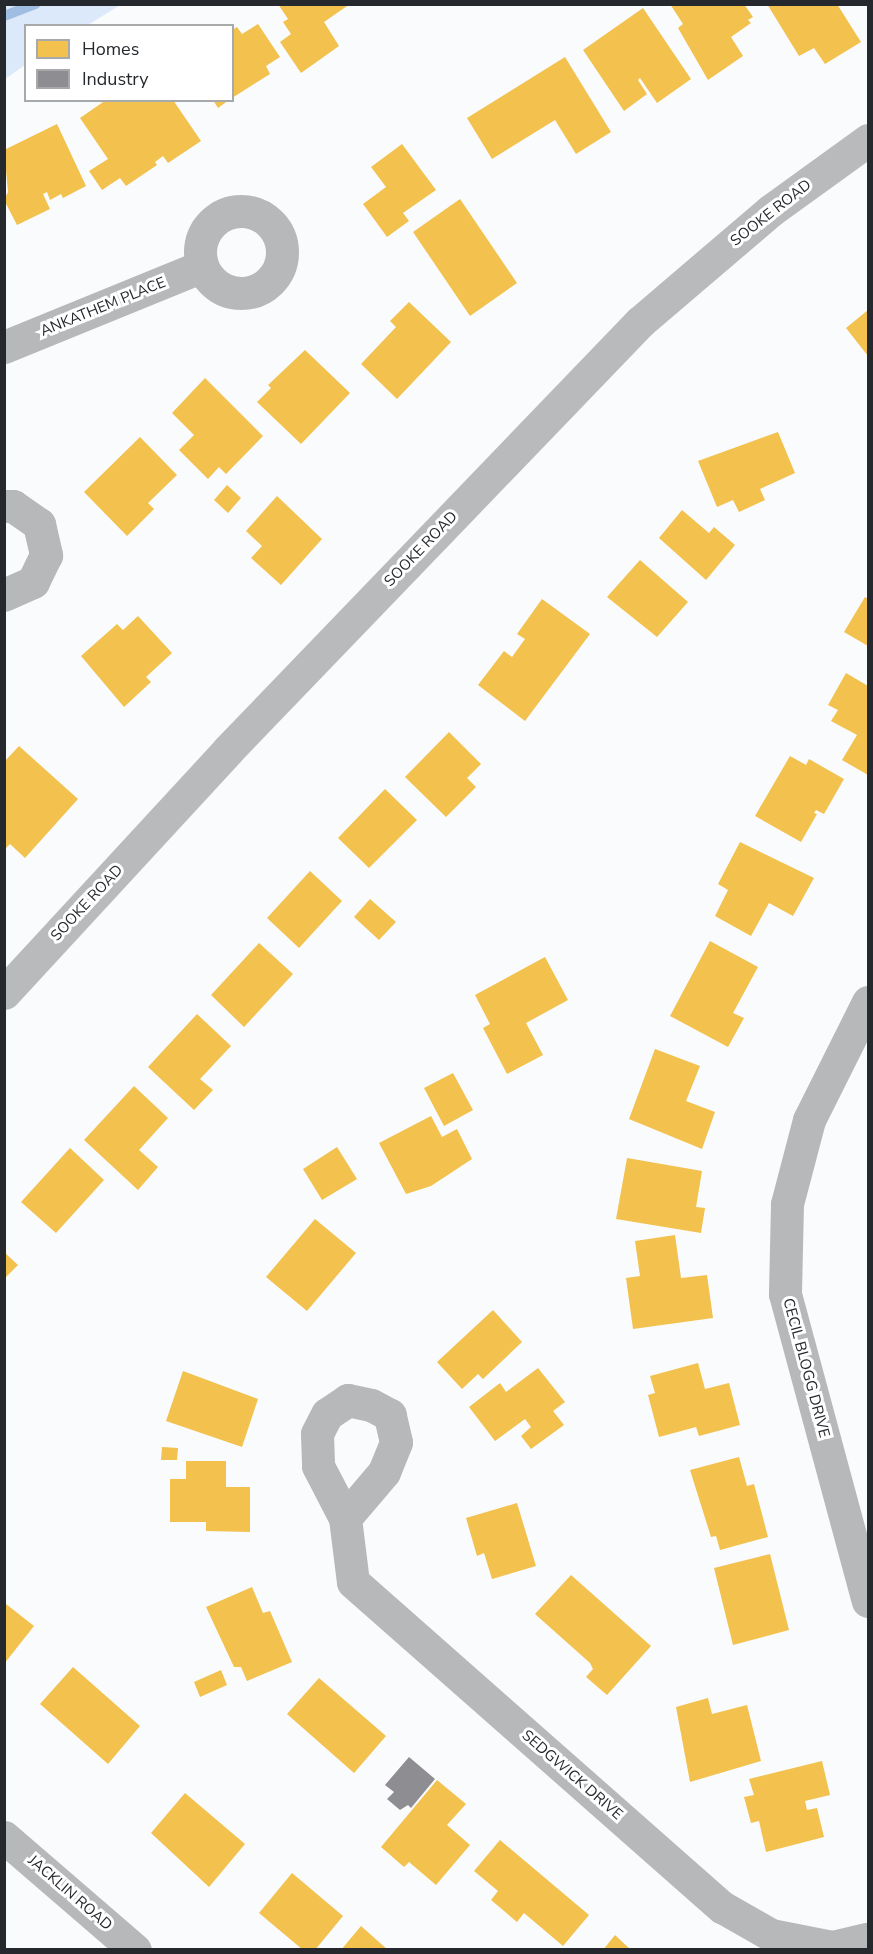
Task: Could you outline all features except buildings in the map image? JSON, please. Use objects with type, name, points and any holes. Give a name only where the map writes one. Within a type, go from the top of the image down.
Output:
[{"type":"main road","name":"SOOKE ROAD","points":[[4,993],[228,750],[640,322],[770,211],[868,140]]},
{"type":"street","name":"ANKATHEM PLACE","points":[[4,347],[202,266]]},
{"type":"street","points":[[4,506],[13,506],[39,524],[46,555],[33,582],[4,595]]},
{"type":"street","name":"CECIL BLOGG DRIVE","points":[[868,1002],[809,1120],[787,1204],[785,1294],[868,1601]]},
{"type":"street","name":"SEDGWICK DRIVE","points":[[345,1518],[353,1581],[722,1907],[771,1935],[832,1947],[868,1938]]},
{"type":"street","name":"JACKLIN ROAD","points":[[4,1837],[135,1950]]},
{"type":"shaded area","points":[[5,4],[120,4],[90,24],[24,24],[24,66],[5,79]]},
{"type":"waterway","points":[[4,16],[36,4]]}]
